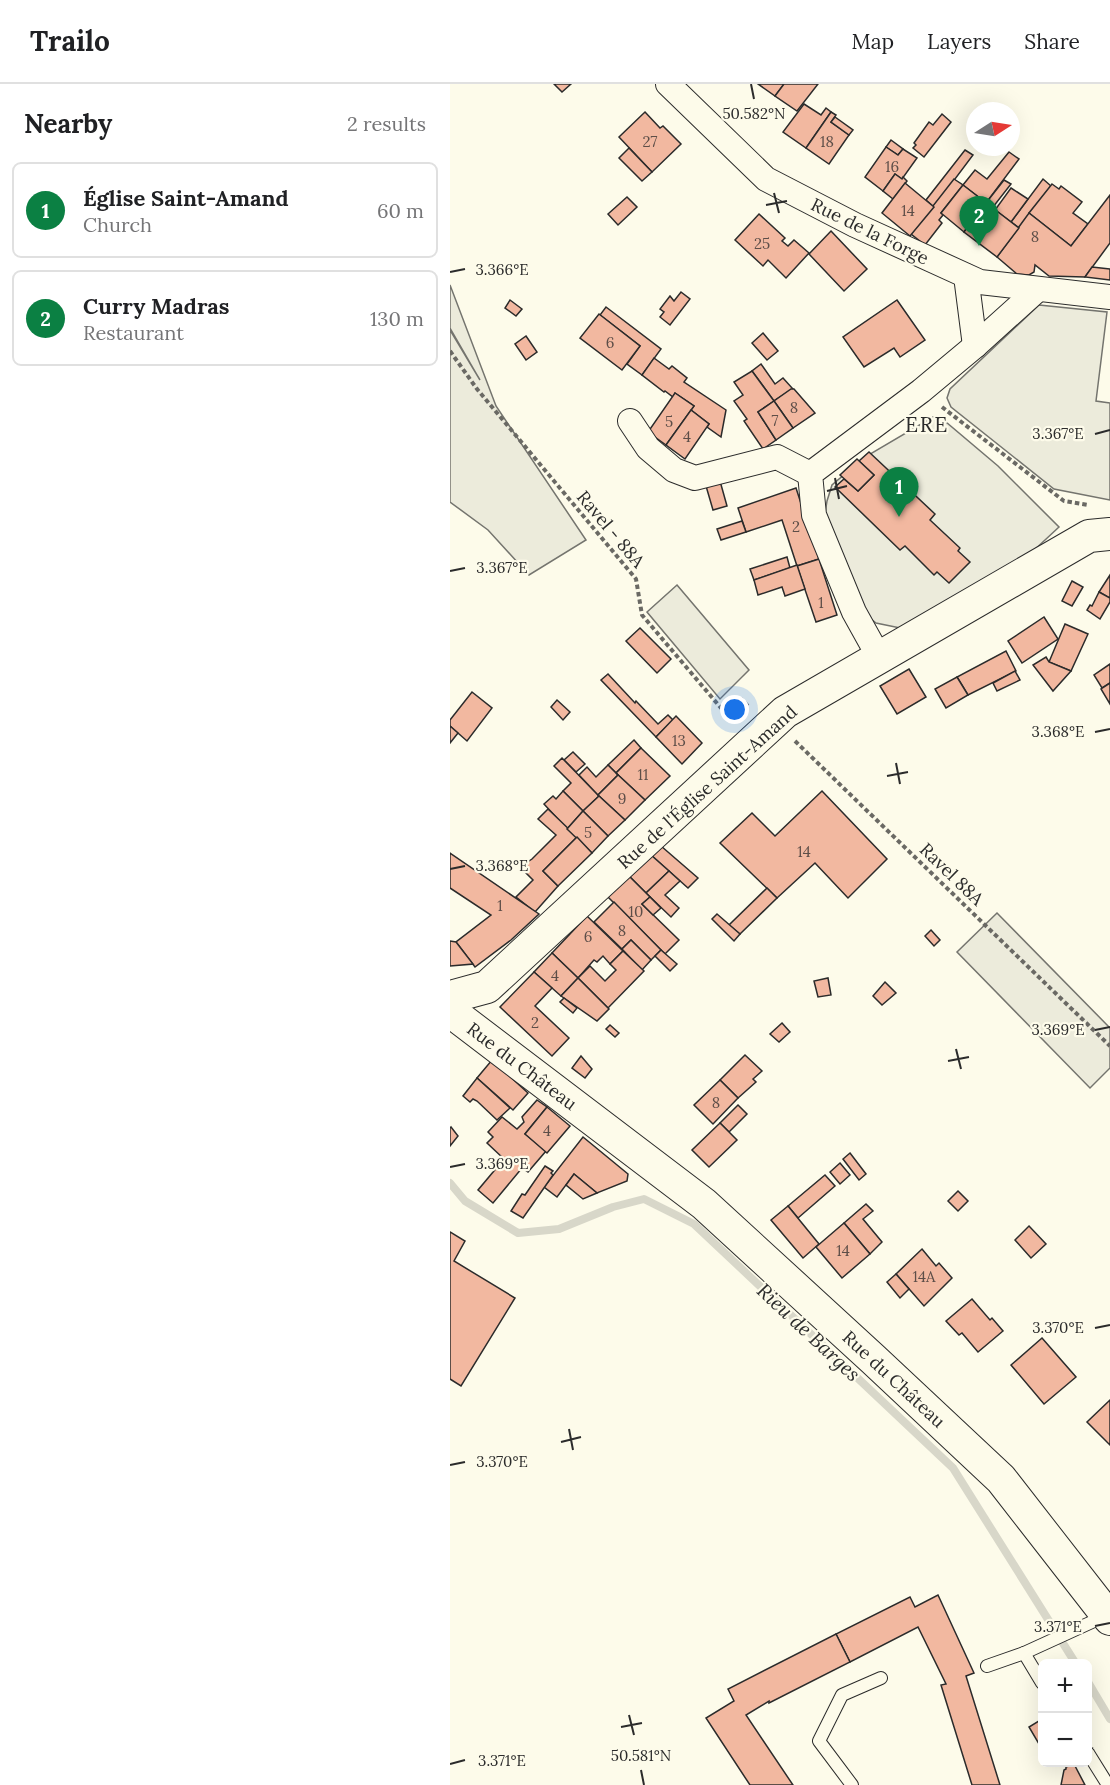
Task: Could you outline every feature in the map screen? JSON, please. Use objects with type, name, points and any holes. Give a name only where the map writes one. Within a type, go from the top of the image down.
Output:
[{"type":"street","name":"Rue de la Forge","points":[[669,84],[766,179],[855,225],[980,282],[1110,297]]},
{"type":"street","points":[[966,276],[975,346]]},
{"type":"street","points":[[810,474],[921,392],[1037,290]]},
{"type":"street","points":[[630,421],[648,448],[674,470],[695,478],[777,457],[810,474]]},
{"type":"street","points":[[810,474],[814,515],[854,612],[879,657]]},
{"type":"street","name":"Rue de l'Église Saint-Amand","points":[[450,997],[487,987],[785,712],[1089,536],[1104,520]]},
{"type":"street","name":"Rue du Château","points":[[450,1011],[704,1204],[864,1351],[1001,1479],[1108,1617]]},
{"type":"lane","points":[[987,1665],[1024,1653],[1108,1617]]},
{"type":"lane","points":[[1024,1653],[1038,1676]]},
{"type":"lane","points":[[852,1785],[819,1741],[842,1695],[881,1678]]},
{"type":"lane","points":[[1092,1759],[1108,1785]]},
{"type":"path","name":"Ravel - 88A","points":[[450,351],[477,389],[636,579],[642,615],[721,708],[741,699],[775,722]]},
{"type":"path","points":[[921,392],[1064,501],[1104,520]]},
{"type":"path","name":"Ravel 88A","points":[[775,722],[1110,1046]]},
{"type":"shaded area","points":[[450,285],[496,406],[586,540],[529,575],[488,530],[450,502],[450,330],[480,380],[450,328]]},
{"type":"shaded area","points":[[1039,305],[1107,312],[1096,401],[1110,403],[1110,500],[1054,489],[951,407],[947,398],[950,389]]},
{"type":"shaded area","points":[[933,417],[940,417],[998,466],[1059,527],[1031,553],[905,629],[876,623],[860,610],[824,520],[832,485],[865,457]]},
{"type":"shaded area","points":[[677,585],[749,670],[720,699],[647,612]]},
{"type":"shaded area","points":[[997,913],[1110,1028],[1110,1068],[1090,1088],[957,952]]},
{"type":"building","points":[[554,84],[571,84],[562,92]]},
{"type":"building","points":[[758,84],[784,84],[775,96]]},
{"type":"building","points":[[784,84],[818,84],[797,111],[775,96]]},
{"type":"building","points":[[804,104],[821,115],[826,108],[831,112],[806,148],[783,132]]},
{"type":"building","points":[[645,112],[660,128],[663,126],[681,144],[652,172],[619,137]]},
{"type":"building","points":[[831,112],[836,115],[831,122],[849,135],[829,164],[806,148]]},
{"type":"building","points":[[942,114],[951,122],[924,157],[913,148],[916,145],[914,143],[929,122],[933,125]]},
{"type":"building","points":[[835,117],[853,130],[849,135],[831,122]]},
{"type":"building","points":[[891,140],[903,149],[898,155],[886,147]]},
{"type":"building","points":[[886,147],[898,155],[903,149],[917,158],[902,179],[895,174],[883,191],[865,177]]},
{"type":"building","points":[[629,148],[652,172],[642,181],[619,158]]},
{"type":"building","points":[[965,150],[966,156],[972,156],[934,207],[926,200]]},
{"type":"building","points":[[1006,156],[1015,156],[1019,159],[986,203],[963,185],[975,170],[987,179]]},
{"type":"building","points":[[895,174],[907,181],[893,199],[883,191]]},
{"type":"building","points":[[954,179],[963,185],[941,213],[943,215],[939,220],[942,223],[925,245],[911,234]]},
{"type":"building","points":[[1043,179],[1051,186],[1019,228],[1011,222]]},
{"type":"building","points":[[1004,180],[1011,184],[993,207],[995,210],[986,203]]},
{"type":"building","points":[[905,183],[934,207],[910,236],[882,213]]},
{"type":"building","points":[[1052,184],[1059,189],[1061,186],[1082,202],[1073,213],[1088,224],[1071,246],[1029,213]]},
{"type":"building","points":[[963,185],[985,202],[964,232],[941,213]]},
{"type":"building","points":[[1011,188],[1028,199],[1011,222],[995,210]]},
{"type":"building","points":[[1110,195],[1110,243],[1085,277],[1049,276],[1035,265],[1034,272],[1029,275],[1017,274],[997,257],[1029,213],[1071,246]]},
{"type":"building","points":[[627,197],[637,207],[618,225],[608,214]]},
{"type":"building","points":[[985,202],[1019,228],[997,257],[964,232]]},
{"type":"building","points":[[759,214],[785,238],[782,241],[788,246],[794,240],[809,253],[786,278],[768,260],[763,266],[735,240]]},
{"type":"building","points":[[831,231],[867,269],[844,291],[809,254]]},
{"type":"building","points":[[1092,267],[1110,269],[1110,280],[1085,277]]},
{"type":"building","points":[[681,292],[690,299],[670,325],[660,317],[664,312],[660,309],[670,296],[674,301]]},
{"type":"building","points":[[510,300],[522,309],[516,316],[505,308]]},
{"type":"building","points":[[897,300],[925,340],[900,357],[894,348],[864,367],[843,337]]},
{"type":"building","points":[[606,307],[661,349],[642,375],[627,364],[640,346],[600,315]]},
{"type":"building","points":[[599,314],[640,346],[622,370],[580,338]]},
{"type":"building","points":[[763,333],[778,351],[767,360],[752,343]]},
{"type":"building","points":[[526,336],[537,352],[526,360],[515,344]]},
{"type":"building","points":[[654,358],[669,369],[672,366],[687,378],[684,382],[726,410],[721,437],[707,427],[709,424],[691,410],[694,406],[675,393],[673,397],[664,392],[642,375]]},
{"type":"building","points":[[761,364],[775,384],[783,378],[793,389],[774,401],[752,371]]},
{"type":"building","points":[[752,371],[774,401],[758,412],[776,440],[763,449],[744,421],[747,419],[734,401],[743,395],[734,382]]},
{"type":"building","points":[[794,389],[815,413],[793,428],[774,401]]},
{"type":"building","points":[[675,393],[694,406],[666,445],[648,432]]},
{"type":"building","points":[[774,401],[793,428],[776,440],[758,412]]},
{"type":"building","points":[[691,410],[709,424],[685,459],[666,445]]},
{"type":"building","points":[[869,452],[935,514],[930,520],[960,548],[958,551],[970,562],[949,583],[937,572],[934,575],[905,546],[900,550],[835,487],[844,479],[858,491],[874,475],[859,461]]},
{"type":"building","points":[[857,459],[874,475],[858,491],[840,475]]},
{"type":"building","points":[[720,481],[727,506],[713,510],[706,486]]},
{"type":"building","points":[[796,488],[819,559],[797,566],[782,520],[746,532],[738,508]]},
{"type":"building","points":[[742,521],[746,532],[721,540],[717,529]]},
{"type":"building","points":[[787,557],[790,568],[754,580],[750,569]]},
{"type":"building","points":[[819,559],[837,615],[816,622],[797,566]]},
{"type":"building","points":[[797,565],[805,589],[785,596],[782,587],[758,595],[754,580]]},
{"type":"building","points":[[1110,575],[1110,598],[1099,592]]},
{"type":"building","points":[[1072,581],[1083,587],[1072,606],[1062,601]]},
{"type":"building","points":[[1099,592],[1110,598],[1100,619],[1087,610],[1090,605],[1092,606]]},
{"type":"building","points":[[1044,617],[1058,639],[1022,663],[1008,641]]},
{"type":"building","points":[[1065,624],[1088,634],[1071,671],[1049,662]]},
{"type":"building","points":[[640,628],[671,659],[657,673],[626,641]]},
{"type":"building","points":[[1006,651],[1016,671],[968,695],[957,677]]},
{"type":"building","points":[[1046,657],[1049,662],[1071,671],[1053,691],[1033,665]]},
{"type":"building","points":[[1110,664],[1110,683],[1102,688],[1094,675]]},
{"type":"building","points":[[909,669],[926,697],[897,714],[880,686]]},
{"type":"building","points":[[1015,671],[1020,680],[997,691],[993,683]]},
{"type":"building","points":[[608,674],[658,724],[668,715],[673,720],[656,737],[601,680]]},
{"type":"building","points":[[957,677],[968,695],[946,708],[935,689]]},
{"type":"building","points":[[1110,683],[1110,704],[1101,689]]},
{"type":"building","points":[[472,692],[492,708],[467,741],[450,726],[450,720]]},
{"type":"building","points":[[557,700],[570,712],[563,720],[551,707]]},
{"type":"building","points":[[676,716],[702,743],[682,764],[656,737]]},
{"type":"building","points":[[450,726],[458,733],[450,743]]},
{"type":"building","points":[[634,740],[641,748],[616,773],[608,765]]},
{"type":"building","points":[[641,748],[670,776],[645,800],[616,773]]},
{"type":"building","points":[[573,752],[585,764],[576,772],[564,760]]},
{"type":"building","points":[[562,758],[599,796],[583,811],[563,791],[571,783],[554,766]]},
{"type":"building","points":[[608,765],[618,775],[598,795],[579,775],[587,767],[596,777]]},
{"type":"building","points":[[616,773],[645,800],[625,820],[598,795],[618,775]]},
{"type":"building","points":[[563,791],[583,811],[567,829],[544,804],[553,796],[556,799]]},
{"type":"building","points":[[822,791],[887,859],[848,898],[815,863],[777,898],[720,843],[752,813],[775,836]]},
{"type":"building","points":[[599,796],[625,820],[608,836],[583,811]]},
{"type":"building","points":[[548,809],[577,837],[543,871],[558,886],[535,912],[516,897],[533,880],[520,867],[532,859],[556,835],[538,819]]},
{"type":"building","points":[[583,811],[608,836],[592,853],[567,829]]},
{"type":"building","points":[[577,837],[592,853],[558,886],[543,871]]},
{"type":"building","points":[[661,846],[698,878],[688,888],[651,855]]},
{"type":"building","points":[[450,853],[539,914],[511,940],[475,967],[456,942],[491,915],[450,888]]},
{"type":"building","points":[[651,855],[669,871],[646,893],[629,876]]},
{"type":"building","points":[[669,871],[680,881],[665,895],[679,908],[671,917],[646,893]]},
{"type":"building","points":[[629,876],[650,897],[642,904],[679,940],[665,954],[608,897]]},
{"type":"building","points":[[767,888],[777,898],[740,934],[729,925]]},
{"type":"building","points":[[650,897],[661,908],[653,915],[642,904]]},
{"type":"building","points":[[614,902],[661,950],[651,960],[631,940],[622,949],[594,922]]},
{"type":"building","points":[[717,914],[740,934],[734,941],[712,919]]},
{"type":"building","points":[[587,916],[623,951],[610,964],[603,956],[597,962],[594,960],[578,978],[552,953]]},
{"type":"building","points":[[931,930],[940,940],[934,946],[925,936]]},
{"type":"building","points":[[631,940],[651,960],[642,970],[622,949]]},
{"type":"building","points":[[450,941],[456,942],[473,964],[450,966]]},
{"type":"building","points":[[661,950],[677,964],[670,971],[655,956]]},
{"type":"building","points":[[623,951],[644,971],[608,1008],[578,978],[590,966],[605,981],[616,970],[610,964]]},
{"type":"building","points":[[552,953],[578,978],[561,996],[534,972]]},
{"type":"building","points":[[534,972],[552,988],[535,1006],[569,1038],[552,1056],[500,1007]]},
{"type":"building","points":[[578,978],[609,1009],[597,1021],[561,996]]},
{"type":"building","points":[[828,978],[831,995],[818,997],[814,981]]},
{"type":"building","points":[[885,982],[896,993],[882,1005],[873,996]]},
{"type":"building","points":[[564,998],[577,1008],[573,1013],[560,1002]]},
{"type":"building","points":[[782,1023],[790,1032],[779,1042],[770,1034]]},
{"type":"building","points":[[610,1025],[619,1033],[615,1037],[606,1029]]},
{"type":"building","points":[[745,1055],[762,1071],[753,1079],[756,1082],[738,1098],[720,1080]]},
{"type":"building","points":[[581,1056],[592,1069],[585,1078],[572,1068]]},
{"type":"building","points":[[492,1060],[528,1093],[513,1110],[477,1078]]},
{"type":"building","points":[[477,1078],[510,1108],[497,1120],[477,1101],[473,1099],[470,1102],[463,1096]]},
{"type":"building","points":[[720,1080],[738,1098],[713,1124],[694,1105]]},
{"type":"building","points":[[537,1100],[547,1107],[525,1134],[546,1151],[528,1172],[522,1168],[493,1203],[478,1190],[504,1159],[487,1143],[493,1137],[488,1132],[502,1117],[517,1129],[524,1122],[522,1117]]},
{"type":"building","points":[[738,1105],[747,1114],[729,1132],[720,1123]]},
{"type":"building","points":[[547,1107],[570,1126],[547,1153],[525,1134]]},
{"type":"building","points":[[720,1123],[737,1140],[709,1167],[692,1150]]},
{"type":"building","points":[[450,1128],[458,1136],[450,1146]]},
{"type":"building","points":[[583,1137],[628,1174],[627,1181],[597,1193],[574,1174],[557,1197],[544,1187]]},
{"type":"building","points":[[850,1153],[866,1174],[859,1180],[843,1159]]},
{"type":"building","points":[[840,1163],[850,1175],[840,1184],[830,1172]]},
{"type":"building","points":[[545,1166],[553,1171],[551,1173],[553,1175],[523,1218],[511,1211]]},
{"type":"building","points":[[574,1174],[597,1193],[583,1199],[566,1185]]},
{"type":"building","points":[[825,1175],[835,1186],[798,1218],[788,1206]]},
{"type":"building","points":[[958,1191],[968,1201],[958,1211],[948,1201]]},
{"type":"building","points":[[866,1204],[873,1211],[863,1219],[882,1242],[870,1254],[844,1223]]},
{"type":"building","points":[[788,1206],[819,1244],[803,1258],[771,1220]]},
{"type":"building","points":[[844,1223],[870,1254],[842,1278],[816,1247]]},
{"type":"building","points":[[1029,1226],[1046,1244],[1031,1258],[1015,1240]]},
{"type":"building","points":[[450,1232],[465,1241],[454,1261],[515,1298],[461,1386],[450,1379]]},
{"type":"building","points":[[922,1249],[936,1266],[939,1263],[952,1278],[924,1306],[896,1274]]},
{"type":"building","points":[[896,1274],[909,1289],[900,1298],[887,1282]]},
{"type":"building","points":[[972,1299],[1003,1331],[978,1352],[962,1333],[959,1335],[946,1321]]},
{"type":"building","points":[[1042,1338],[1076,1377],[1044,1404],[1011,1365]]},
{"type":"building","points":[[1110,1400],[1110,1445],[1087,1422]]},
{"type":"building","points":[[938,1595],[974,1673],[966,1676],[1000,1785],[972,1785],[941,1685],[946,1684],[918,1627],[850,1662],[836,1634],[910,1597],[915,1607]]},
{"type":"building","points":[[836,1634],[850,1662],[769,1703],[769,1701],[746,1715],[793,1785],[750,1785],[706,1718],[734,1701],[728,1689]]},
{"type":"building","points":[[1038,1721],[1038,1742],[1029,1727]]},
{"type":"building","points":[[1066,1767],[1076,1767],[1085,1785],[1061,1785]]},
{"type":"waterway","name":"Rieu de Barges","points":[[450,1183],[465,1201],[518,1233],[559,1229],[613,1207],[644,1199],[694,1224],[953,1468],[1073,1659]]},
{"type":"waterway","name":"Rieu de Barges","points":[[1092,1689],[1110,1719]]},
{"type":"place","name":"Curry Madras","points":[[979,246]]},
{"type":"place","name":"Église Saint-Amand","points":[[899,517]]},
{"type":"district","name":"ERE","points":[[927,424]]}]
